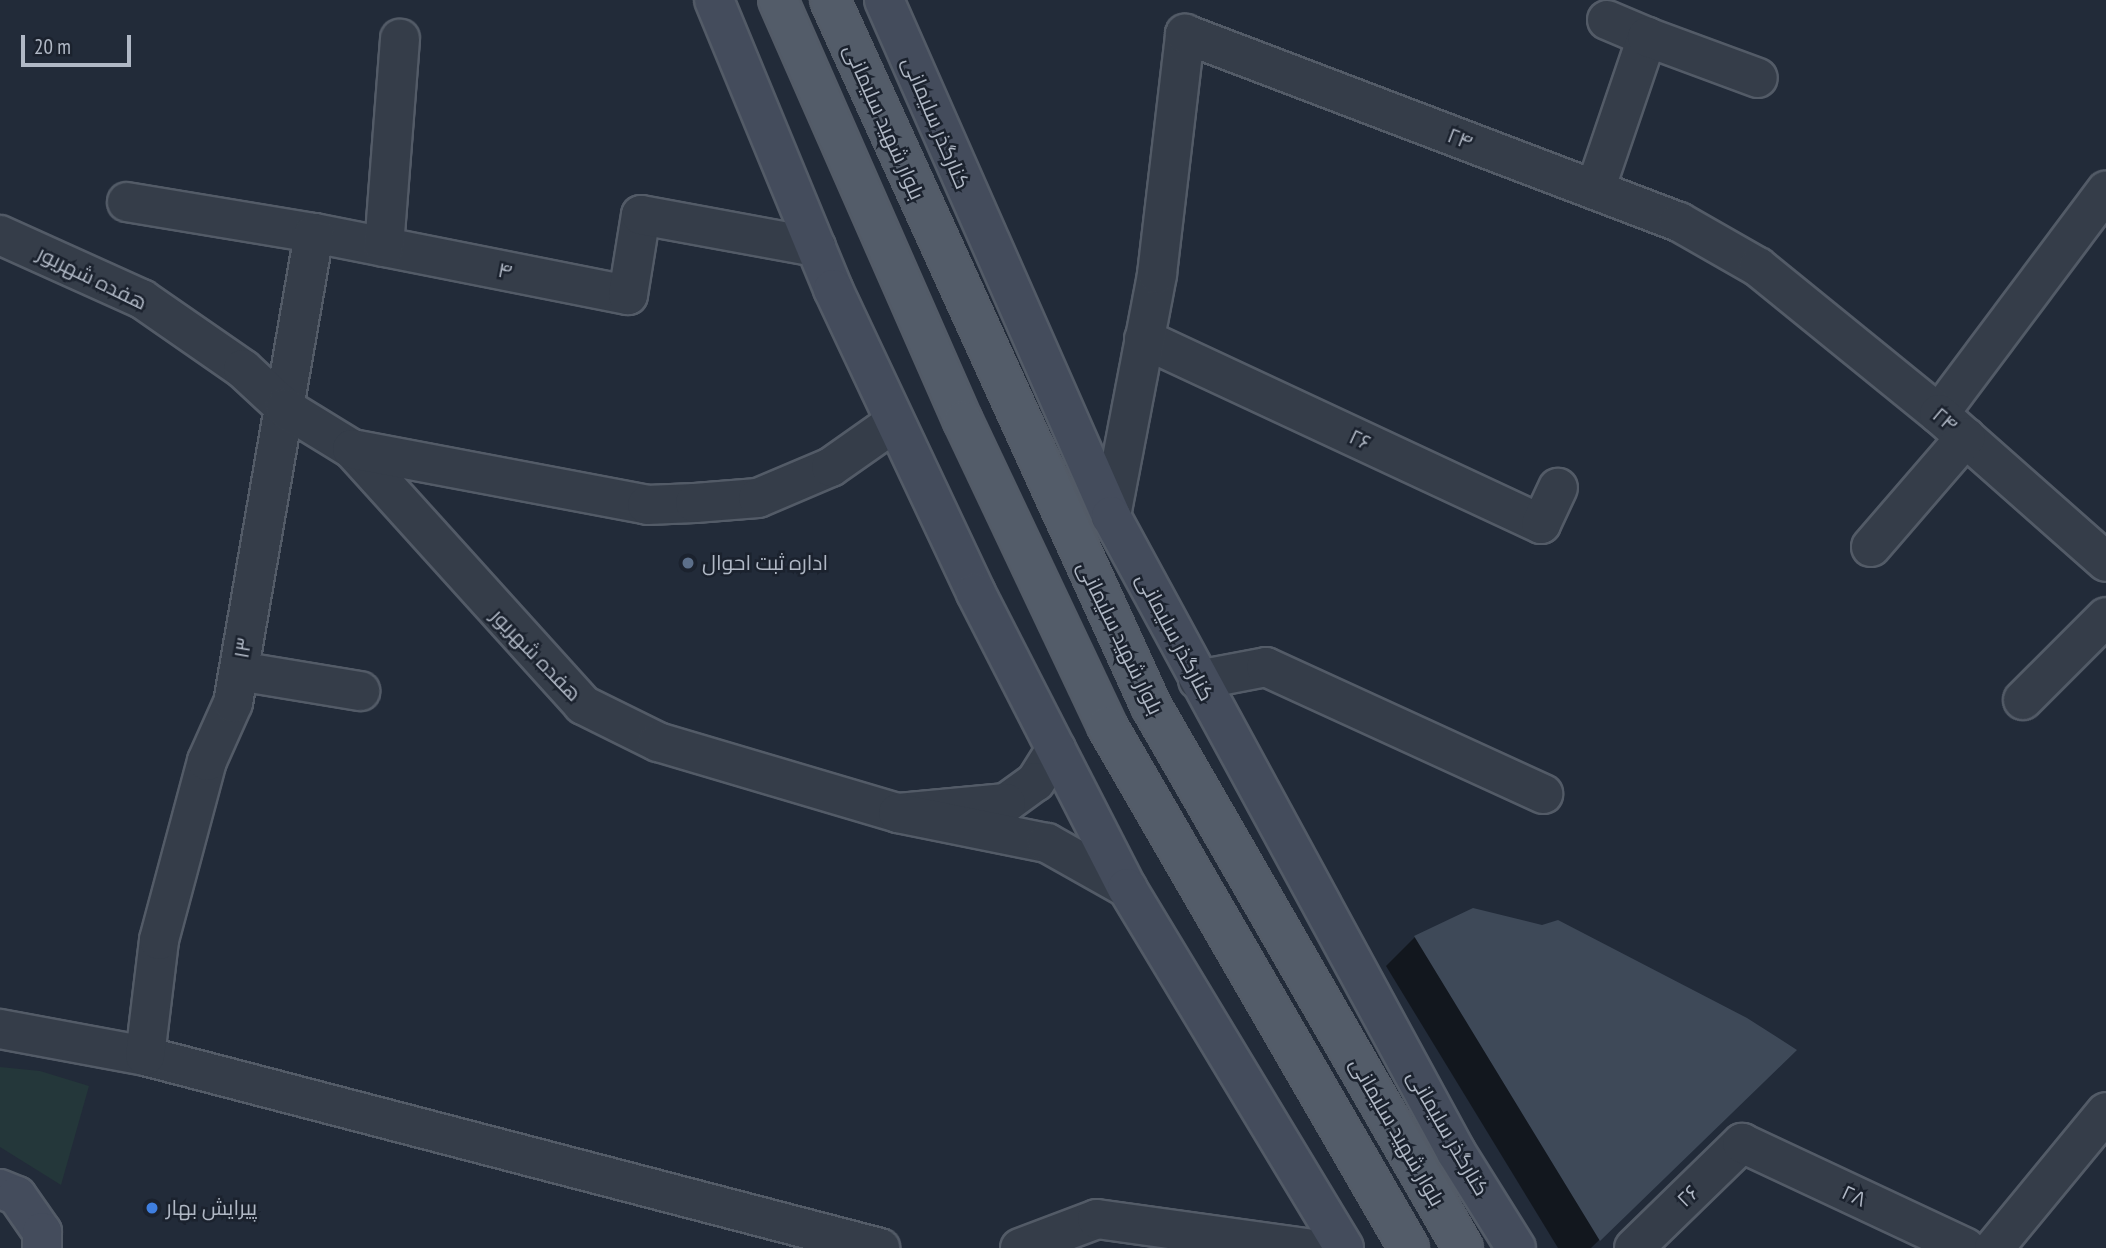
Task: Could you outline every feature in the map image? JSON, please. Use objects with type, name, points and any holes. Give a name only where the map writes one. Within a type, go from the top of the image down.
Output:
[{"type":"main road","points":[[714,0],[816,247],[895,422],[1056,749],[1127,888],[1344,1248]]},
{"type":"main road","points":[[778,0],[963,421],[1107,726],[1409,1248]]},
{"type":"main road","name":"بلوار شهید سلیمانی","points":[[830,0],[1151,706],[1463,1248]]},
{"type":"main road","name":"کنارگذر سلیمانی","points":[[884,0],[1111,516],[1456,1152],[1516,1248]]},
{"type":"main road","points":[[0,1189],[17,1196],[48,1242]]},
{"type":"street","points":[[1607,20],[1758,78]]},
{"type":"street","name":"۲۴","points":[[1111,516],[1157,274],[1185,34],[1679,222],[1758,267],[1953,426],[2106,562]]},
{"type":"street","points":[[1595,190],[1647,37]]},
{"type":"street","points":[[384,247],[400,39]]},
{"type":"street","points":[[1871,547],[2106,191]]},
{"type":"street","name":"۴","points":[[127,202],[314,233],[628,295],[641,215],[816,247]]},
{"type":"street","name":"۱۳","points":[[145,1056],[159,940],[207,761],[233,703],[314,233]]},
{"type":"street","name":"هفده شهریور","points":[[0,235],[142,299],[243,369],[285,408],[352,449],[504,623],[583,705],[658,742],[898,813],[1046,843],[1127,888]]},
{"type":"street","name":"۲۶","points":[[1144,340],[1541,524],[1558,488]]},
{"type":"street","name":"هفده شهریور","points":[[352,449],[647,505],[695,503],[758,498],[831,467],[895,422]]},
{"type":"street","points":[[2023,700],[2106,617]]},
{"type":"street","points":[[1198,680],[1266,667],[1543,794]]},
{"type":"street","points":[[239,671],[359,691]]},
{"type":"street","points":[[898,813],[1006,803],[1035,782],[1056,749]]},
{"type":"street","points":[[0,1029],[145,1056],[880,1248]]},
{"type":"street","points":[[1994,1248],[2106,1112]]},
{"type":"street","name":"۲۶","points":[[1634,1248],[1742,1143]]},
{"type":"street","name":"۲۸","points":[[1742,1143],[1966,1248]]},
{"type":"street","points":[[1020,1248],[1097,1219],[1200,1241],[1306,1248]]},
{"type":"shaded area","points":[[0,1067],[40,1071],[89,1086],[61,1185],[0,1147]]},
{"type":"building","points":[[1473,908],[1542,925],[1558,920],[1747,1018],[1797,1050],[1600,1241],[1414,936]]},
{"type":"place","name":"اداره ثبت احوال","points":[[688,563]]},
{"type":"place","name":"پیرایش بهار","points":[[152,1208]]}]
